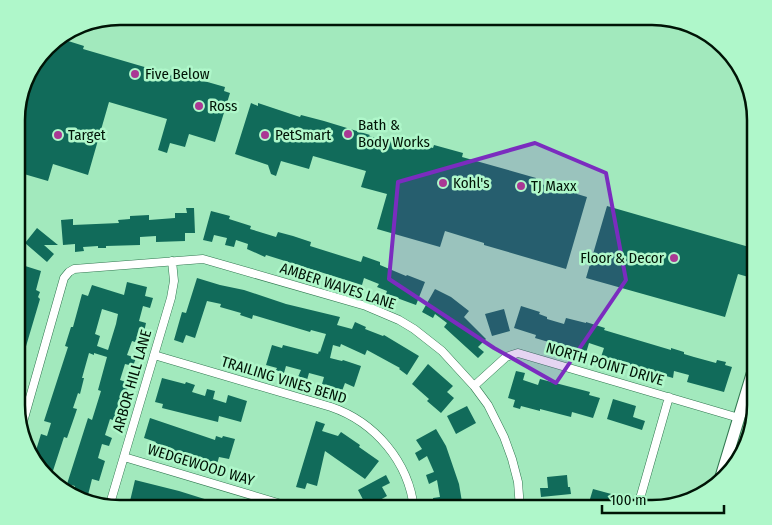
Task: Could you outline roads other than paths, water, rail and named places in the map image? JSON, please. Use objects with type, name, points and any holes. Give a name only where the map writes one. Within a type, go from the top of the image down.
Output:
[{"type":"street","name":"AMBER WAVES LANE","points":[[26,413],[64,278],[68,272],[198,259],[216,262],[381,312],[414,329],[428,339],[474,386],[492,412],[504,437],[518,482],[519,500]]},
{"type":"street","name":"ARBOR HILL LANE","points":[[112,499],[174,288],[172,261]]},
{"type":"street","name":"NORTH POINT DRIVE","points":[[474,386],[506,356],[518,354],[738,418]]},
{"type":"street","name":"TRAILING VINES BEND","points":[[154,355],[349,414],[377,435],[393,454],[405,475],[413,500]]},
{"type":"street","points":[[724,467],[747,390]]},
{"type":"street","points":[[640,500],[669,397]]},
{"type":"street","name":"WEDGEWOOD WAY","points":[[124,457],[268,500]]},
{"type":"place","name":"Five Below","points":[[135,74]]},
{"type":"place","name":"Ross","points":[[199,106]]},
{"type":"place","name":"Bath & Body Works","points":[[348,134]]},
{"type":"place","name":"Target","points":[[58,135]]},
{"type":"place","name":"PetSmart","points":[[265,135]]},
{"type":"place","name":"Kohl's","points":[[443,183]]},
{"type":"place","name":"TJ Maxx","points":[[521,186]]},
{"type":"place","name":"Floor & Decor","points":[[674,258]]}]
